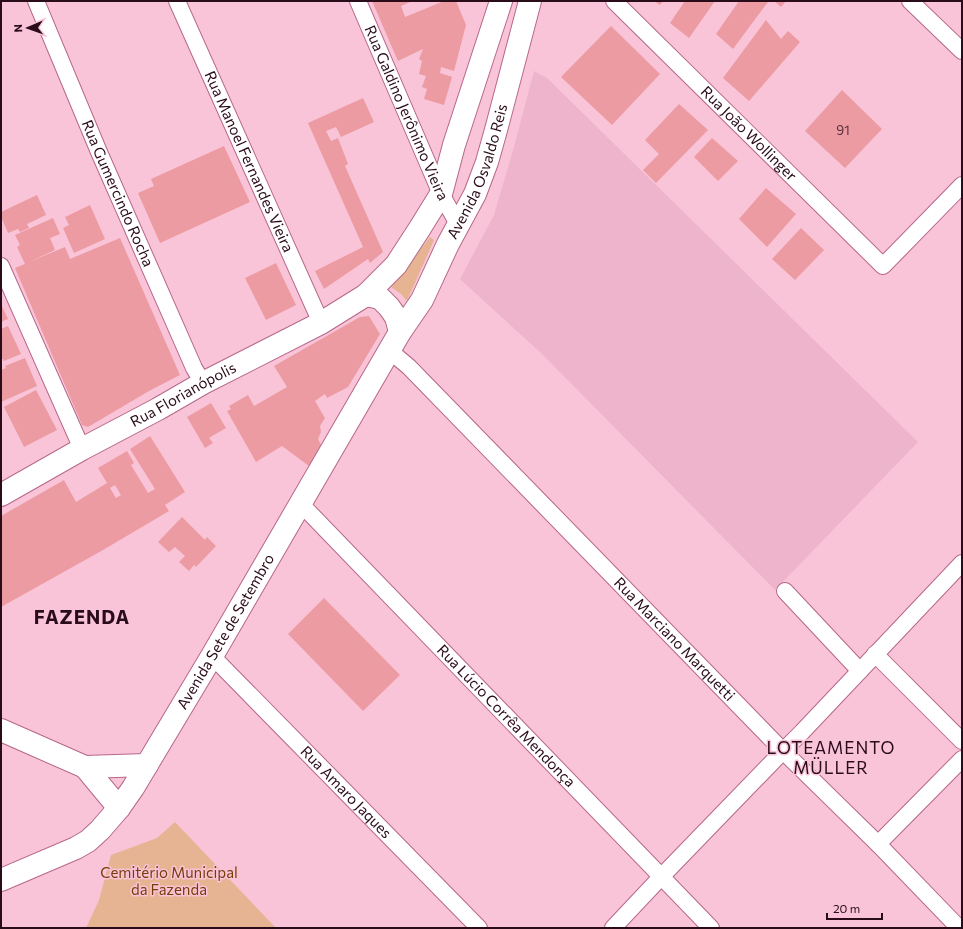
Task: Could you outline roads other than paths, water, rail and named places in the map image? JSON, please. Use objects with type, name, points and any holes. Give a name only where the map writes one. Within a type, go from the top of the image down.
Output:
[{"type":"main road","name":"Avenida Osvaldo Reis","points":[[366,295],[396,265],[441,194],[454,145],[501,1]]},
{"type":"main road","name":"Avenida Osvaldo Reis","points":[[395,341],[422,300],[458,224],[475,194],[487,162],[530,1]]},
{"type":"main road","name":"Rua Florianópolis","points":[[1,495],[203,383],[321,323],[366,295]]},
{"type":"main road","points":[[366,295],[380,298],[396,317],[395,341]]},
{"type":"main road","name":"Avenida Sete de Setembro","points":[[1,880],[76,848],[100,830],[119,808],[133,788],[212,656],[395,341]]},
{"type":"main road","points":[[1,730],[85,767],[147,765]]},
{"type":"main road","points":[[85,767],[119,808]]},
{"type":"street","name":"Rua Gumercindo Rocha","points":[[36,1],[181,339],[194,368],[203,383]]},
{"type":"street","name":"Rua Manoel Fernandes Vieira","points":[[177,1],[321,323]]},
{"type":"street","name":"Rua Galdino Jerônimo Vieira","points":[[358,1],[441,194],[458,224]]},
{"type":"street","name":"Rua João Wollinger","points":[[614,1],[883,266],[962,186]]},
{"type":"street","points":[[910,1],[962,51]]},
{"type":"street","points":[[1,266],[82,449]]},
{"type":"street","name":"Rua Marciano Marquetti","points":[[395,341],[414,373],[782,751],[878,844],[958,928]]},
{"type":"street","name":"Rua Lúcio Corrêa Mendonça","points":[[301,504],[710,928]]},
{"type":"street","points":[[613,928],[962,563]]},
{"type":"street","points":[[784,592],[860,671]]},
{"type":"street","points":[[875,654],[962,741]]},
{"type":"street","name":"Rua Amaro Jaques","points":[[212,656],[479,928]]},
{"type":"street","points":[[878,844],[962,759]]},
{"type":"district","name":"FAZENDA","points":[[82,617]]},
{"type":"district","name":"LOTEAMENTO MÜLLER","points":[[831,758]]},
{"type":"park label","name":"Cemitério Municipal da Fazenda","points":[[169,882]]}]
